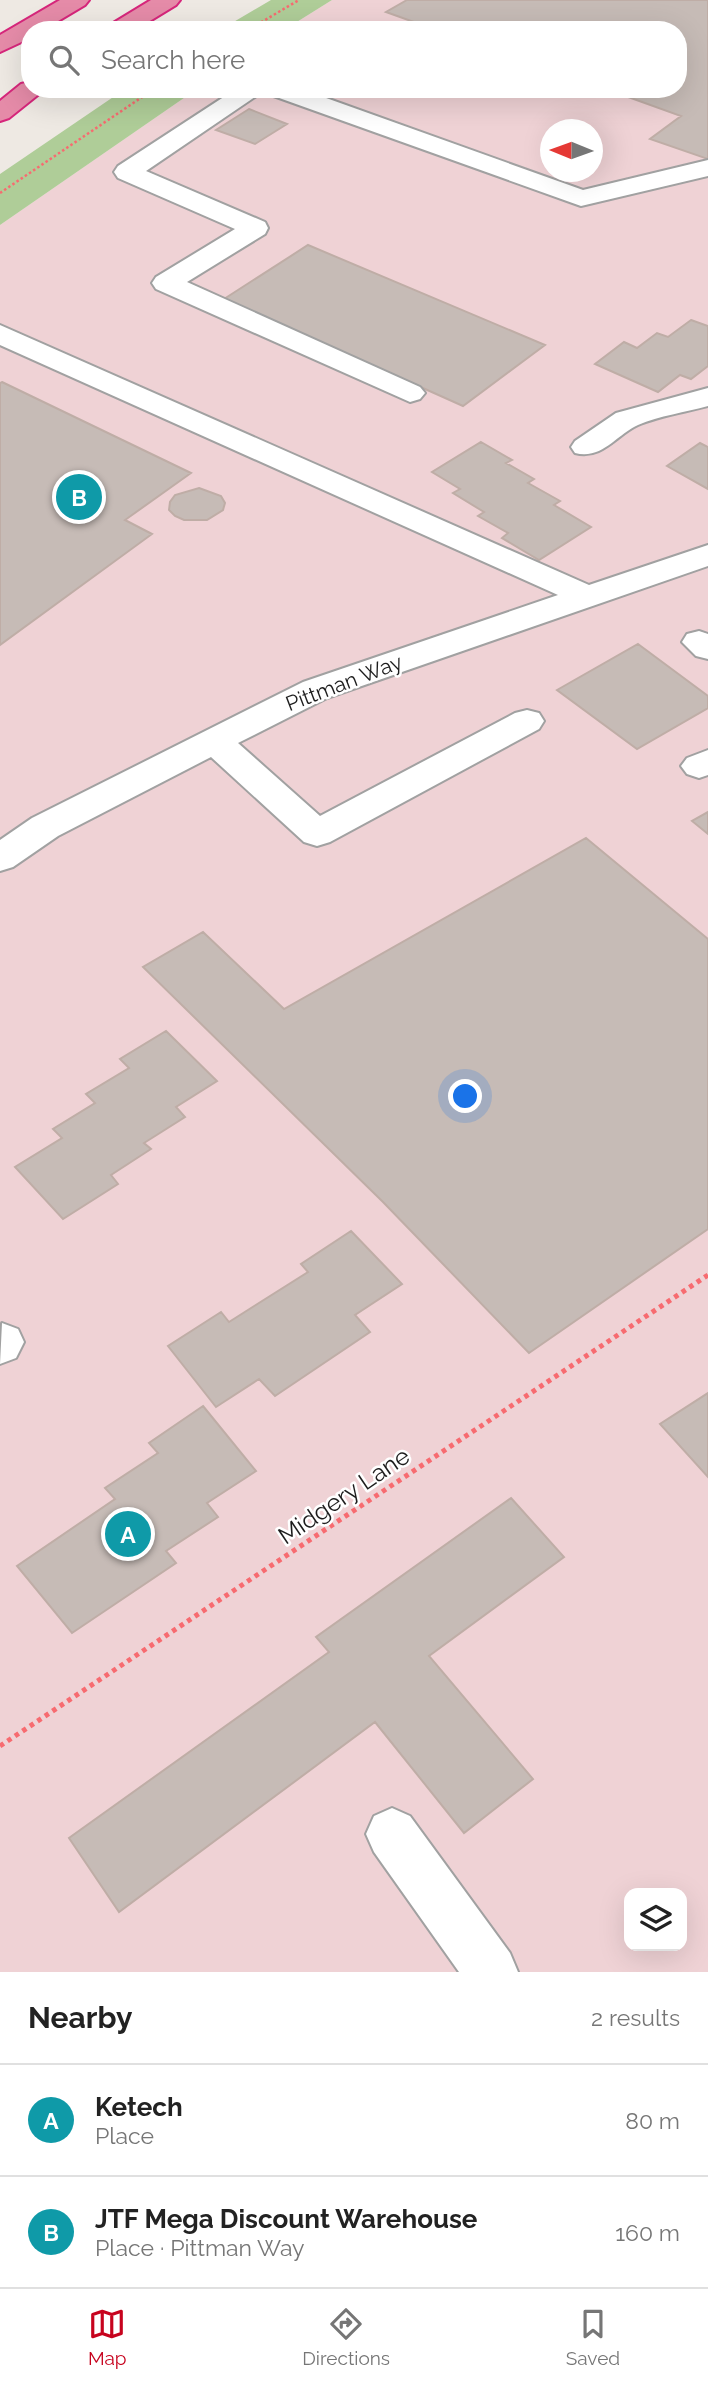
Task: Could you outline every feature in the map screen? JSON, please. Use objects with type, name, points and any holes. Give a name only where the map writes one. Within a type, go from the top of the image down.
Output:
[{"type":"highway","points":[[41,21],[76,0]]},
{"type":"highway","points":[[133,21],[168,0]]},
{"type":"highway","points":[[0,45],[21,33]]},
{"type":"highway","points":[[0,100],[21,88]]},
{"type":"highway","points":[[0,113],[21,96]]},
{"type":"street","points":[[239,98],[127,172],[255,228],[166,283],[410,393]]},
{"type":"street","points":[[302,98],[581,198],[708,168]]},
{"type":"street","points":[[0,334],[587,596]]},
{"type":"street","points":[[586,447],[627,419],[708,397]]},
{"type":"street","name":"Pittman Way","points":[[0,858],[45,827],[314,690],[708,555]]},
{"type":"street","points":[[214,741],[317,833],[527,721]]},
{"type":"street","points":[[391,1834],[491,1972]]},
{"type":"path","points":[[263,21],[299,0]]},
{"type":"path","points":[[0,192],[141,98]]},
{"type":"path","name":"Midgery Lane","points":[[0,1746],[708,1275]]},
{"type":"shaded area","points":[[332,0],[708,0],[708,1972],[0,1972],[0,225],[184,98],[687,98],[687,21],[298,21]]},
{"type":"green space","points":[[271,0],[332,0],[298,21],[235,21]]},
{"type":"green space","points":[[112,98],[184,98],[0,225],[0,174]]},
{"type":"building","points":[[407,0],[708,0],[708,159],[650,139],[681,116],[631,98],[687,98],[687,21],[411,21],[386,12]]},
{"type":"building","points":[[249,109],[287,124],[255,144],[216,130]]},
{"type":"building","points":[[308,245],[545,345],[463,406],[224,299]]},
{"type":"building","points":[[691,320],[708,326],[708,366],[691,379],[680,375],[658,392],[595,364],[624,342],[637,348],[657,333],[668,337]]},
{"type":"building","points":[[0,383],[191,473],[125,520],[152,534],[0,645]]},
{"type":"building","points":[[481,442],[512,460],[506,463],[534,479],[528,483],[560,501],[554,505],[591,527],[539,560],[502,538],[508,533],[478,516],[484,512],[453,493],[460,489],[432,472]]},
{"type":"building","points":[[700,443],[708,447],[708,489],[667,466]]},
{"type":"building","points":[[199,488],[221,496],[225,503],[223,510],[207,520],[184,520],[169,510],[175,495]]},
{"type":"building","points":[[638,644],[708,696],[708,708],[637,749],[557,690]]},
{"type":"building","points":[[708,812],[708,834],[692,821]]},
{"type":"building","points":[[586,838],[708,939],[708,1229],[529,1353],[383,1202],[143,967],[203,932],[284,1009]]},
{"type":"building","points":[[166,1031],[217,1081],[176,1107],[185,1117],[144,1143],[151,1149],[111,1175],[118,1184],[63,1219],[15,1167],[62,1138],[53,1129],[95,1103],[86,1094],[129,1068],[120,1059]]},
{"type":"building","points":[[351,1231],[402,1284],[355,1315],[370,1332],[275,1396],[259,1379],[216,1407],[168,1346],[221,1312],[229,1322],[308,1272],[301,1264]]},
{"type":"building","points":[[708,1393],[708,1477],[660,1424]]},
{"type":"building","points":[[203,1406],[256,1471],[207,1503],[218,1517],[166,1551],[176,1563],[72,1633],[17,1566],[115,1499],[105,1488],[158,1453],[149,1443]]},
{"type":"building","points":[[511,1498],[564,1557],[429,1656],[533,1779],[464,1833],[375,1722],[119,1912],[69,1838],[329,1652],[316,1637]]},
{"type":"place","name":"JTF Mega Discount Warehouse","points":[[79,497]]},
{"type":"place","name":"Ketech","points":[[128,1534]]}]
